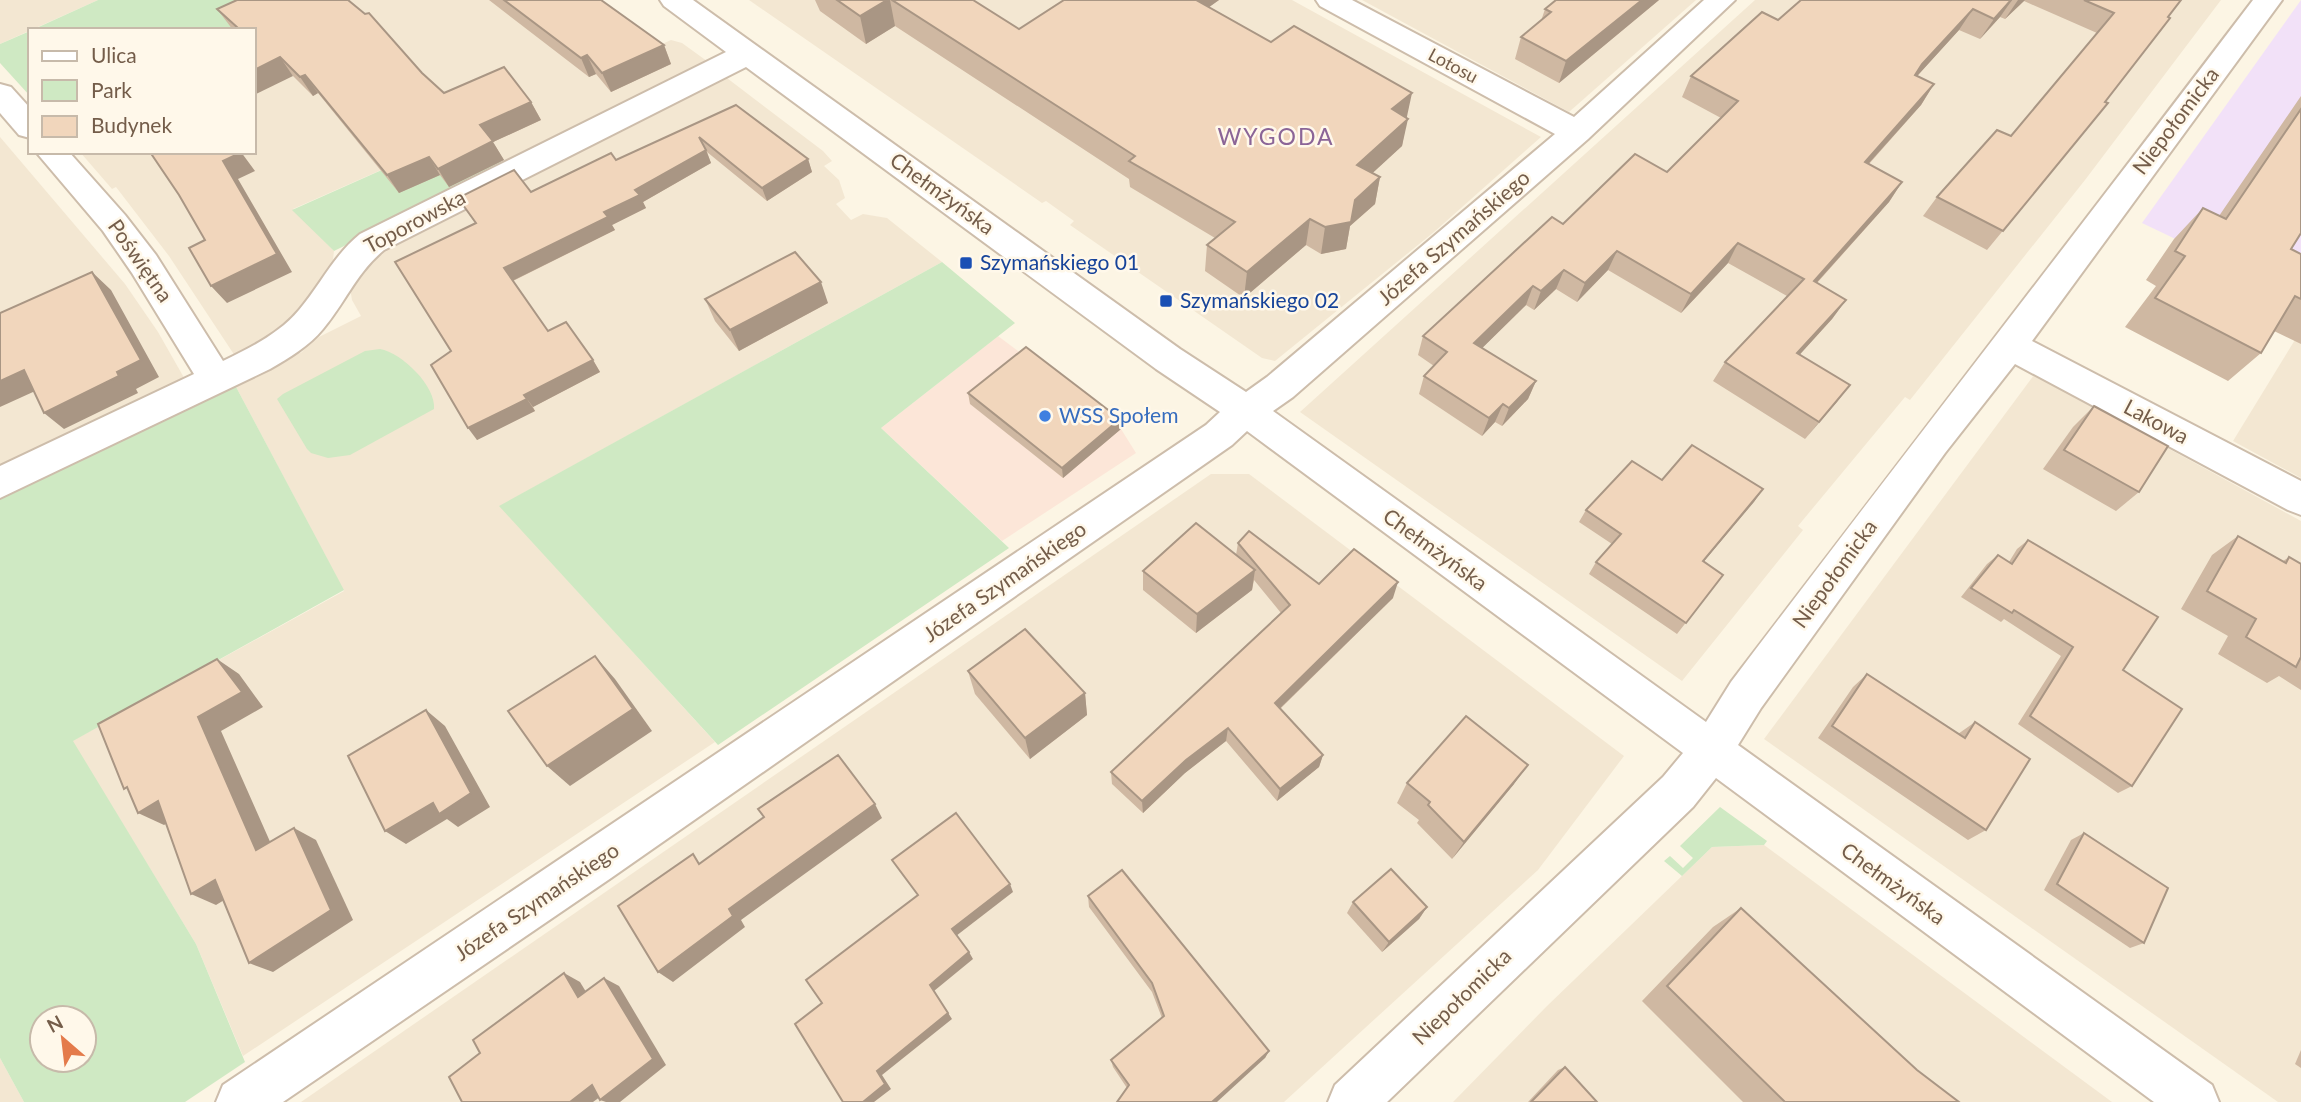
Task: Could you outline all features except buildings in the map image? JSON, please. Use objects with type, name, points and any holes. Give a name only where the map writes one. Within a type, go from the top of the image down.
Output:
[{"type":"street","name":"Chełmżyńska","points":[[674,0],[1158,352],[1245,411],[2195,1102]]},
{"type":"street","name":"Lotosu","points":[[1330,0],[1577,132]]},
{"type":"street","name":"Józefa Szymańskiego","points":[[240,1102],[595,863],[1219,435],[1245,411],[1280,387],[1577,132],[1721,0]]},
{"type":"street","name":"Niepołomicka","points":[[1352,1102],[1678,792],[1711,751],[1746,695],[1932,443],[2010,345],[2268,0]]},
{"type":"street","name":"Toporowska","points":[[0,483],[216,380],[300,331],[317,313],[352,258],[372,242],[749,53]]},
{"type":"street","points":[[0,94],[28,126]]},
{"type":"street","name":"Poświętna","points":[[53,154],[114,223],[145,264],[216,380]]},
{"type":"street","name":"Lakowa","points":[[2010,345],[2301,499]]},
{"type":"shaded area","points":[[0,0],[98,0],[36,28],[28,28],[28,31],[0,44]]},
{"type":"shaded area","points":[[280,0],[597,0],[647,51],[671,40],[682,43],[711,64],[504,167],[476,128],[293,209],[334,251],[332,268],[287,328],[235,356],[169,256],[116,187],[112,189],[82,154],[256,154],[256,28],[231,28],[282,3]]},
{"type":"shaded area","points":[[749,0],[1292,0],[1541,137],[1434,232],[1275,361],[1262,358],[1070,225],[1074,221],[1046,201],[1042,203]]},
{"type":"shaded area","points":[[1362,0],[1696,0],[1569,112]]},
{"type":"shaded area","points":[[1755,0],[2221,0],[2085,180],[1910,400],[1905,397],[1798,526],[1803,530],[1682,681],[1300,412]]},
{"type":"shaded area","points":[[2301,0],[2301,299],[2142,223]]},
{"type":"shaded area","points":[[723,75],[823,151],[832,161],[824,166],[839,180],[845,198],[836,204],[851,220],[863,214],[887,218],[942,262],[500,506],[715,742],[243,1056],[196,944],[72,741],[344,591],[235,385],[302,352],[311,341],[361,316],[352,300],[349,282],[369,253]]},
{"type":"shaded area","points":[[0,137],[125,284],[158,332],[187,383],[0,473]]},
{"type":"shaded area","points":[[2301,330],[2301,478],[2233,441]]},
{"type":"shaded area","points":[[998,336],[1121,429],[1136,453],[1002,541],[881,428]]},
{"type":"shaded area","points":[[2034,375],[2301,521],[2301,1102],[2278,1102],[1764,739]]},
{"type":"shaded area","points":[[1211,474],[1249,474],[1624,756],[1538,870],[1284,1102],[301,1102]]},
{"type":"shaded area","points":[[1764,845],[2112,1102],[1453,1102],[1547,1006],[1712,847]]},
{"type":"shaded area","points":[[0,1058],[24,1102],[0,1102]]},
{"type":"green space","points":[[98,0],[280,0],[283,3],[231,28],[36,28]]},
{"type":"green space","points":[[28,32],[28,94],[0,63],[0,44]]},
{"type":"green space","points":[[476,128],[504,167],[334,251],[292,210]]},
{"type":"green space","points":[[942,262],[1015,323],[881,428],[1009,548],[718,745],[499,506]]},
{"type":"green space","points":[[380,349],[398,357],[416,372],[430,390],[434,409],[350,455],[328,458],[311,453],[277,399],[365,351]]},
{"type":"green space","points":[[235,385],[344,590],[73,741],[196,944],[245,1062],[185,1102],[24,1102],[0,1058],[0,494]]},
{"type":"green space","points":[[1720,807],[1767,841],[1764,845],[1712,847],[1682,876],[1664,861],[1670,856],[1683,868],[1693,858],[1680,846]]},
{"type":"place","name":"Szymańskiego 01","points":[[966,263]]},
{"type":"place","name":"Szymańskiego 02","points":[[1166,301]]},
{"type":"place","name":"WSS Społem","points":[[1045,416]]},
{"type":"district","name":"WYGODA","points":[[1276,137]]}]
